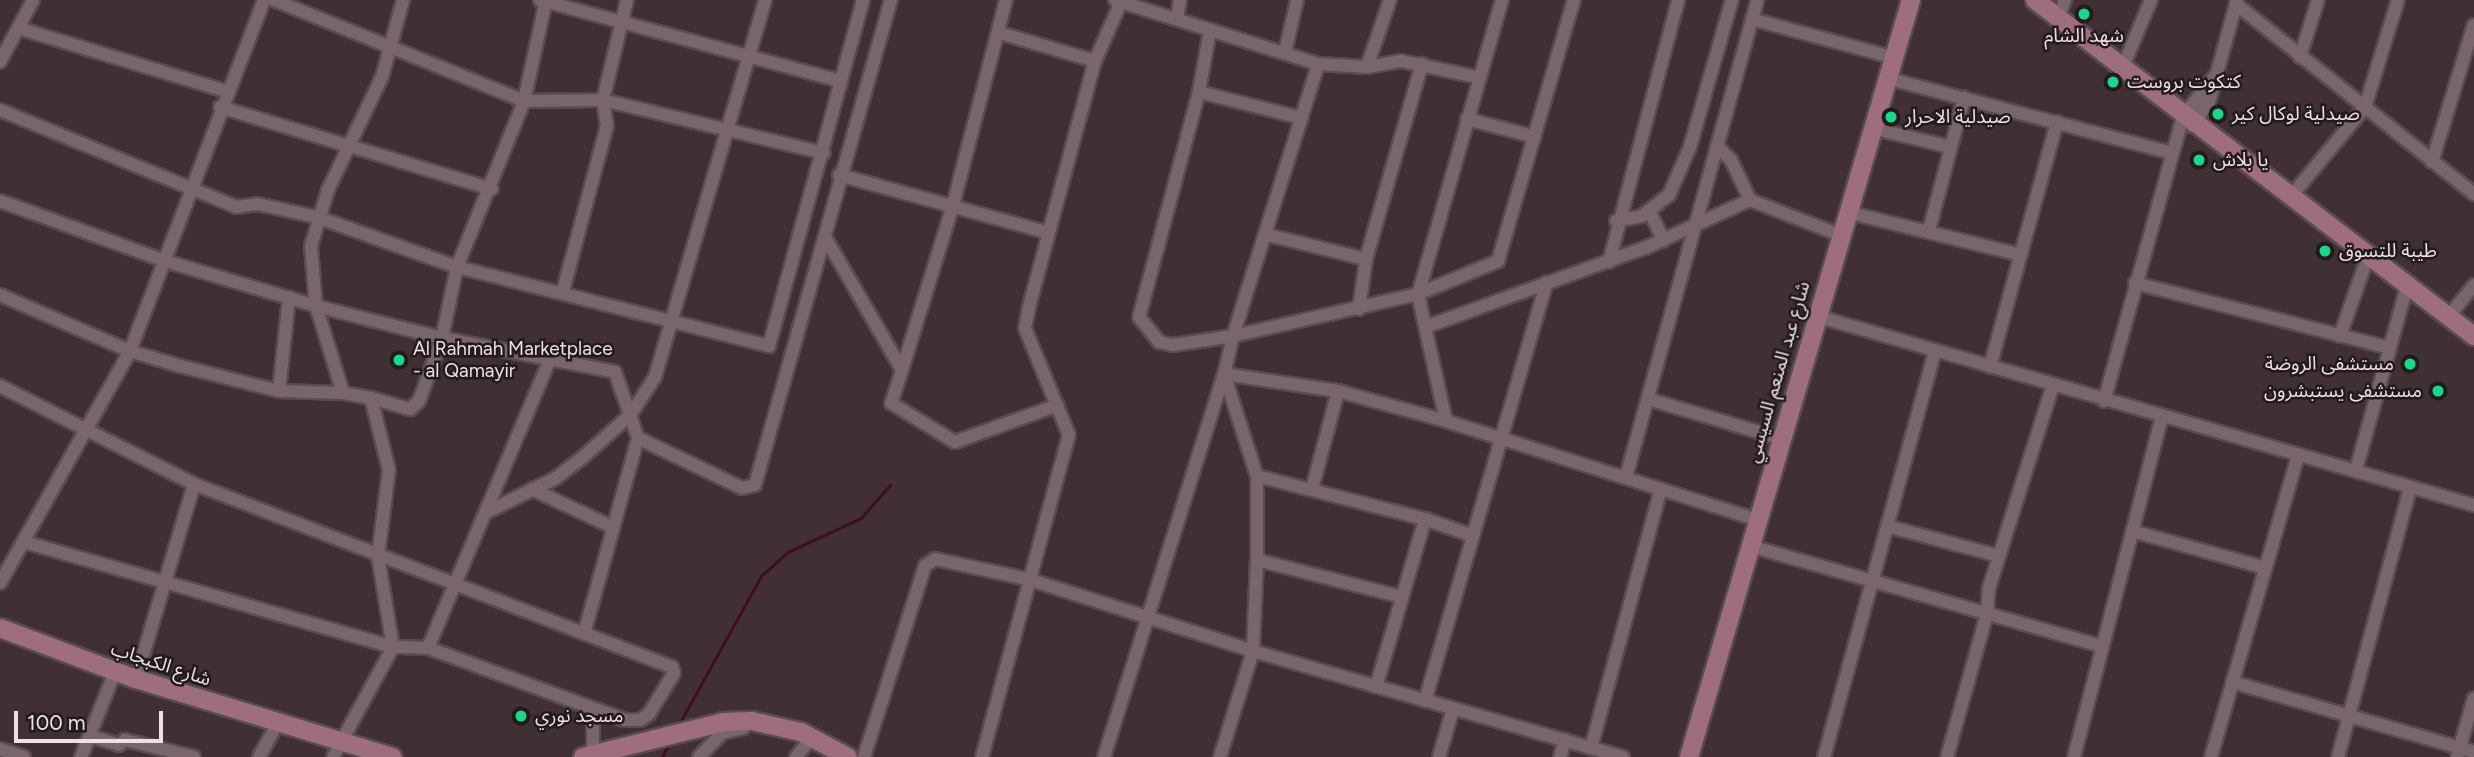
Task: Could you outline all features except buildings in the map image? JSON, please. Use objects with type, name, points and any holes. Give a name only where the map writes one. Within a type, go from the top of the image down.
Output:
[{"type":"main road","name":"شارع عبد المنعم السيسي","points":[[1689,757],[1891,57],[1911,0]]},
{"type":"main road","points":[[2035,0],[2192,121],[2293,194],[2474,336]]},
{"type":"main road","points":[[2060,3],[2127,57],[2192,121]]},
{"type":"main road","name":"شارع الكبجاب","points":[[0,628],[115,671],[278,723],[337,749],[392,757]]},
{"type":"main road","points":[[588,756],[706,725],[752,721],[809,739],[848,757]]},
{"type":"street","points":[[0,62],[33,0]]},
{"type":"street","points":[[0,583],[130,351],[226,91],[264,0]]},
{"type":"street","points":[[274,0],[524,101],[603,100],[731,128],[824,153]]},
{"type":"street","points":[[343,393],[316,306],[312,246],[317,216],[370,106],[391,46],[403,0]]},
{"type":"street","points":[[563,291],[607,126],[603,100],[627,0]]},
{"type":"street","points":[[487,512],[556,478],[631,414],[655,377],[674,322],[731,128],[765,0]]},
{"type":"street","points":[[0,110],[236,207],[257,204],[317,216],[457,267],[563,291],[769,345],[824,153],[863,0]]},
{"type":"street","points":[[638,438],[742,488],[755,485],[825,237],[839,176],[891,0]]},
{"type":"street","points":[[1006,0],[1000,33],[953,205],[891,403],[949,442],[1058,405]]},
{"type":"street","points":[[1177,19],[1180,0]]},
{"type":"street","points":[[1284,52],[1297,0]]},
{"type":"street","points":[[1367,67],[1390,0]]},
{"type":"street","points":[[1446,421],[1428,326],[1418,294],[1477,77],[1502,0]]},
{"type":"street","points":[[1210,30],[1199,92],[1139,317],[1159,342],[1173,345],[1233,337],[1418,294],[1493,264],[1503,256],[1574,0]]},
{"type":"street","points":[[1609,262],[1616,221],[1678,0]]},
{"type":"street","points":[[1616,221],[1649,211],[1674,185],[1715,64],[1732,0]]},
{"type":"street","points":[[1626,478],[1757,0]]},
{"type":"street","points":[[2127,57],[2151,0]]},
{"type":"street","points":[[2300,57],[2318,0]]},
{"type":"street","points":[[2293,194],[2365,107],[2398,0]]},
{"type":"street","points":[[0,295],[130,351],[279,391],[343,393],[415,406],[442,338],[457,267],[492,189],[524,101],[544,1],[752,54],[841,81]]},
{"type":"street","points":[[982,757],[1069,435],[1025,328],[1046,232],[1096,61],[1118,1],[1318,64],[1367,67],[1401,61],[1477,77]]},
{"type":"street","points":[[2104,401],[2171,153],[2192,121],[2214,77],[2236,2],[2300,57],[2474,194]]},
{"type":"street","points":[[1752,19],[1891,57]]},
{"type":"street","points":[[2432,162],[2474,25]]},
{"type":"street","points":[[18,29],[226,91]]},
{"type":"street","points":[[1000,33],[1096,61]]},
{"type":"street","points":[[1104,757],[1149,619],[1233,337],[1268,235],[1318,64]]},
{"type":"street","points":[[1359,309],[1366,259],[1422,64]]},
{"type":"street","points":[[1715,64],[1738,70]]},
{"type":"street","points":[[1886,78],[2171,153]]},
{"type":"street","points":[[1199,92],[1302,118]]},
{"type":"street","points":[[1929,230],[1964,99]]},
{"type":"street","points":[[220,107],[492,189]]},
{"type":"street","points":[[1467,119],[1535,137]]},
{"type":"street","points":[[1990,367],[2057,122]]},
{"type":"street","points":[[1871,128],[1950,147]]},
{"type":"street","points":[[1717,146],[1731,160],[1750,200],[1840,235]]},
{"type":"street","points":[[839,176],[1046,232]]},
{"type":"street","points":[[1428,326],[1609,262],[1750,200]]},
{"type":"street","points":[[0,201],[165,261],[316,306],[442,338],[615,372],[638,438],[584,634]]},
{"type":"street","points":[[1649,211],[1664,240]]},
{"type":"street","points":[[1847,212],[1929,230],[2021,255]]},
{"type":"street","points":[[1268,235],[1366,259]]},
{"type":"street","points":[[825,237],[902,370]]},
{"type":"street","points":[[2340,336],[2369,253]]},
{"type":"street","points":[[1425,701],[1547,282]]},
{"type":"street","points":[[2136,284],[2390,348]]},
{"type":"street","points":[[2356,470],[2408,284]]},
{"type":"street","points":[[2449,316],[2474,285]]},
{"type":"street","points":[[279,391],[289,298]]},
{"type":"street","points":[[1816,316],[2104,401],[2474,505]]},
{"type":"street","points":[[1824,757],[1935,351]]},
{"type":"street","points":[[428,648],[550,359]]},
{"type":"street","points":[[1224,374],[1338,391],[1502,438],[1758,520]]},
{"type":"street","points":[[1220,757],[1253,651],[1258,476],[1224,374]]},
{"type":"street","points":[[1947,757],[1987,614],[1989,588],[2053,385]]},
{"type":"street","points":[[0,386],[194,484],[674,670],[649,714],[640,720],[593,710],[428,648],[393,647],[25,542]]},
{"type":"street","points":[[1312,489],[1338,391]]},
{"type":"street","points":[[337,749],[393,647],[378,556],[389,470],[371,398]]},
{"type":"street","points":[[1648,399],[1782,439]]},
{"type":"street","points":[[2074,757],[2162,417]]},
{"type":"street","points":[[2211,757],[2262,567],[2298,456]]},
{"type":"street","points":[[1258,476],[1425,519],[1473,536]]},
{"type":"street","points":[[136,678],[194,484]]},
{"type":"street","points":[[2337,757],[2351,714],[2410,488]]},
{"type":"street","points":[[531,489],[612,527]]},
{"type":"street","points":[[1591,748],[1661,489]]},
{"type":"street","points":[[1376,687],[1425,519]]},
{"type":"street","points":[[1887,526],[1999,556]]},
{"type":"street","points":[[2132,530],[2262,567]]},
{"type":"street","points":[[1750,546],[2101,646]]},
{"type":"street","points":[[1257,560],[1402,597]]},
{"type":"street","points":[[864,757],[929,561],[1031,580],[1253,651],[1623,757]]},
{"type":"street","points":[[81,757],[115,671]]},
{"type":"street","points":[[2232,682],[2351,714],[2458,752],[2474,752]]},
{"type":"street","points":[[2458,752],[2474,698]]},
{"type":"street","points":[[1439,757],[1453,709]]},
{"type":"street","points":[[588,756],[593,710]]},
{"type":"street","points":[[259,757],[278,723]]},
{"type":"street","points":[[699,757],[722,733],[741,727],[809,739],[796,757]]},
{"type":"street","points":[[90,736],[119,745],[125,740],[194,757]]},
{"type":"street","points":[[1560,757],[1565,740]]},
{"type":"street","points":[[0,749],[24,757]]},
{"type":"waterway","points":[[678,726],[761,576],[788,552],[861,518],[890,485]]},
{"type":"waterway","points":[[662,757],[669,744]]},
{"type":"place","name":"شهد الشام","points":[[2084,14]]},
{"type":"place","name":"كتكوت بروست","points":[[2113,82]]},
{"type":"place","name":"صيدلية لوكال كير","points":[[2218,114]]},
{"type":"place","name":"صيدلية الاحرار","points":[[1891,117]]},
{"type":"place","name":"يا بلاش","points":[[2199,160]]},
{"type":"place","name":"طيبة للتسوق","points":[[2325,251]]},
{"type":"place","name":"Al Rahmah Marketplace - al Qamayir","points":[[399,360]]},
{"type":"place","name":"مستشفى الروضة","points":[[2410,364]]},
{"type":"place","name":"مستشفى يستبشرون","points":[[2438,391]]},
{"type":"place","name":"مسجد نوري","points":[[521,716]]}]
